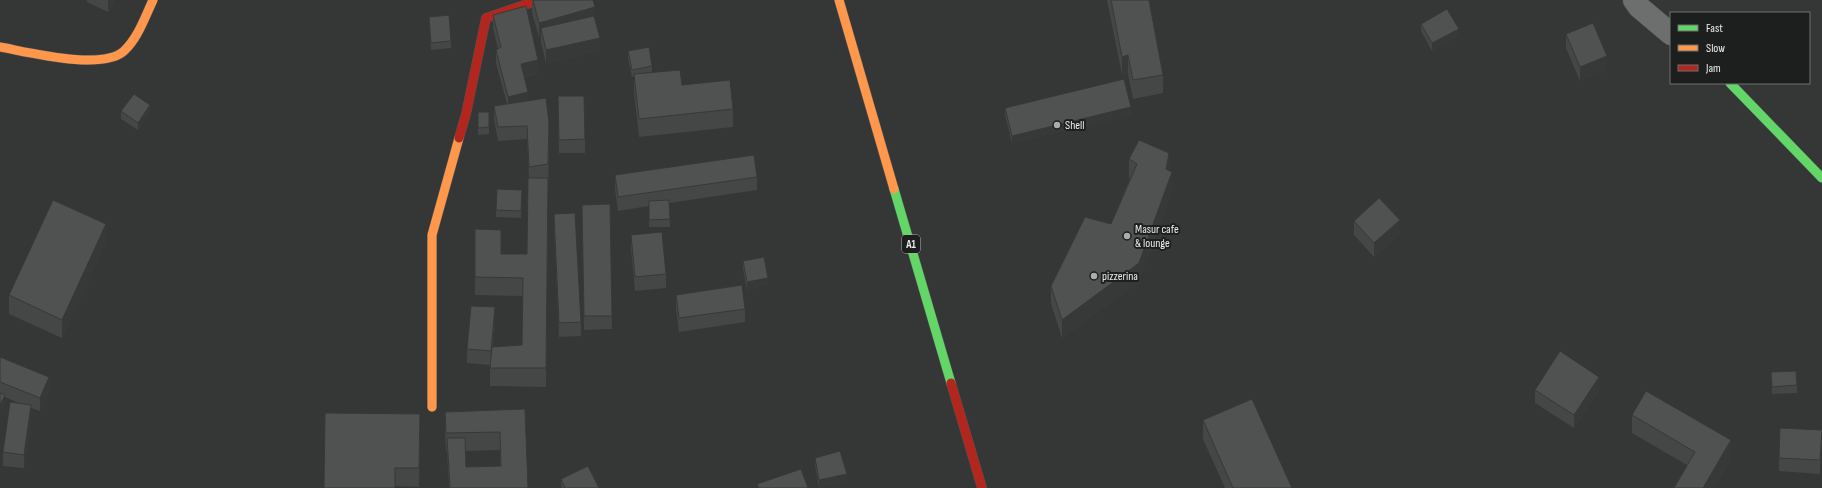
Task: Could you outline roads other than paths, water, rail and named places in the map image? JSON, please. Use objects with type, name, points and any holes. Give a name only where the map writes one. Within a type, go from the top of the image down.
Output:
[{"type":"main road","points":[[0,47],[81,60],[105,60],[120,54],[130,44],[153,0]]},
{"type":"main road","points":[[432,407],[432,234],[466,114],[486,18],[539,0]]},
{"type":"main road","name":"A1","points":[[839,0],[982,488]]},
{"type":"main road","points":[[1731,84],[1822,178]]},
{"type":"street","points":[[1634,0],[1639,7],[1670,33]]},
{"type":"place","name":"Shell","points":[[1057,125]]},
{"type":"place","name":"Masur cafe & lounge","points":[[1127,236]]},
{"type":"place","name":"pizzerina","points":[[1094,276]]}]
